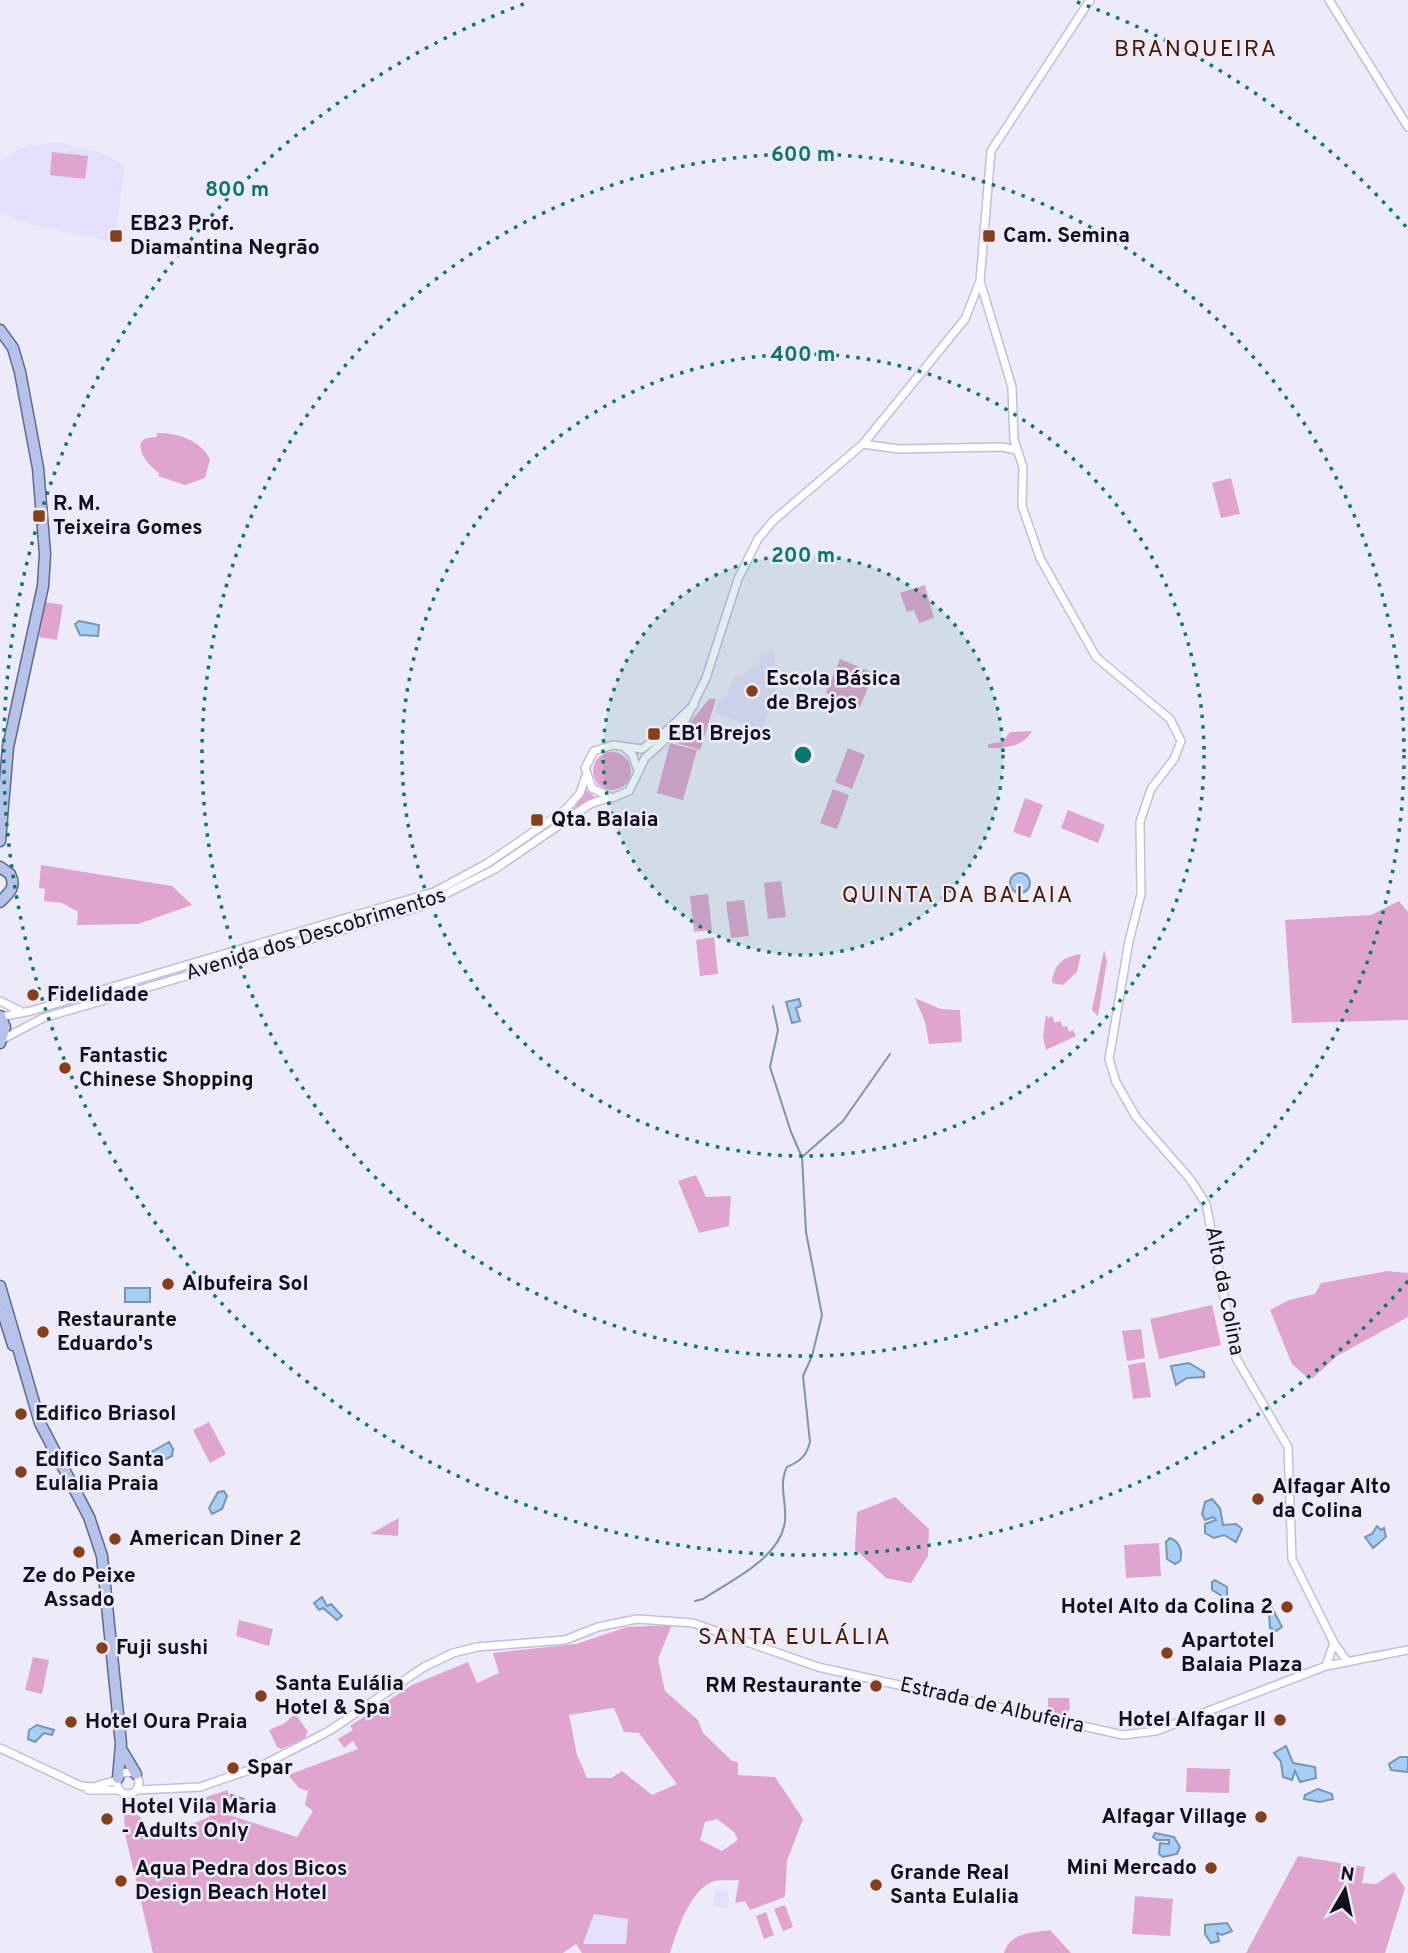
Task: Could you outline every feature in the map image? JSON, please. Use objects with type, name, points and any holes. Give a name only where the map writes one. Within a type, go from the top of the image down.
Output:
[{"type":"main road","points":[[0,330],[13,348],[20,372],[38,468],[45,554],[43,586],[11,729],[0,841]]},
{"type":"main road","points":[[0,867],[10,874],[13,883],[2,899]]},
{"type":"main road","points":[[0,1016],[5,1027],[1,1041]]},
{"type":"main road","points":[[0,1286],[40,1423],[98,1541],[104,1574],[121,1744],[118,1779]]},
{"type":"main road","points":[[0,1304],[23,1368]]},
{"type":"main road","points":[[121,1744],[126,1760],[137,1776]]},
{"type":"street","points":[[694,705],[648,746],[635,749],[605,745],[594,751],[587,762],[585,774],[592,788],[612,797],[629,791],[645,758],[673,737],[694,705],[706,678],[738,579],[758,539],[774,520],[863,444],[958,331],[973,304],[980,281],[991,151],[1090,0]]},
{"type":"street","points":[[1329,0],[1408,127]]},
{"type":"street","points":[[863,444],[898,449],[1002,447],[1016,450],[1012,387],[980,281]]},
{"type":"street","name":"Alto da Colina","points":[[1016,450],[1023,467],[1025,519],[1040,558],[1081,636],[1096,657],[1170,719],[1181,741],[1174,759],[1151,789],[1140,822],[1141,894],[1111,1044],[1112,1072],[1136,1116],[1190,1179],[1206,1204],[1236,1358],[1288,1447],[1292,1559],[1334,1643],[1347,1661]]},
{"type":"street","points":[[621,746],[636,761],[638,775]]},
{"type":"street","name":"Avenida dos Descobrimentos","points":[[0,1016],[31,1011],[434,892],[488,863],[565,810],[580,793],[585,774]]},
{"type":"street","name":"Avenida dos Descobrimentos","points":[[1,1041],[50,1016],[429,903],[495,869],[590,804],[612,797]]},
{"type":"street","points":[[0,1001],[11,1010],[31,1011]]},
{"type":"street","name":"Estrada de Albufeira","points":[[138,1790],[216,1784],[261,1766],[330,1731],[424,1667],[453,1653],[477,1647],[565,1640],[614,1622],[656,1619],[693,1623],[818,1667],[1123,1735],[1170,1726],[1326,1666],[1408,1650]]},
{"type":"street","points":[[1326,1666],[1334,1643]]},
{"type":"street","points":[[0,1748],[97,1792],[120,1790],[129,1794],[138,1790],[137,1776]]},
{"type":"street","points":[[69,1780],[93,1787],[118,1779],[126,1772],[162,1790]]},
{"type":"street","points":[[118,1779],[120,1790]]},
{"type":"shaded area","points":[[59,143],[99,152],[125,165],[114,242],[28,224],[0,213],[0,160],[27,145]]},
{"type":"shaded area","points":[[52,152],[88,156],[85,179],[50,175]]},
{"type":"shaded area","points":[[157,433],[180,436],[201,448],[210,460],[205,478],[185,485],[158,476],[159,473],[144,457],[140,445],[148,438],[157,437]]},
{"type":"shaded area","points":[[1231,478],[1240,514],[1221,518],[1212,483]]},
{"type":"shaded area","points":[[925,585],[934,618],[919,623],[914,610],[907,612],[900,593]]},
{"type":"shaded area","points":[[45,602],[63,605],[57,640],[39,637]]},
{"type":"shaded area","name":"Escola Básica de Brejos","points":[[773,648],[777,683],[762,730],[715,713],[719,699],[726,698],[735,674],[742,676]]},
{"type":"shaded area","points":[[840,659],[874,673],[860,707],[826,693]]},
{"type":"shaded area","points":[[709,699],[716,699],[700,750],[674,742]]},
{"type":"shaded area","points":[[1032,731],[1019,744],[988,748],[988,744],[1002,742],[1010,732]]},
{"type":"shaded area","points":[[670,743],[697,750],[683,800],[657,793]]},
{"type":"shaded area","points":[[848,748],[865,755],[852,789],[835,782]]},
{"type":"shaded area","points":[[612,752],[625,758],[631,771],[625,784],[612,790],[599,784],[593,771],[599,758]]},
{"type":"shaded area","points":[[833,789],[849,795],[837,829],[820,823]]},
{"type":"shaded area","points":[[586,790],[595,797],[475,877],[575,807]]},
{"type":"shaded area","points":[[1025,798],[1043,805],[1030,838],[1013,832]]},
{"type":"shaded area","points":[[1068,810],[1105,825],[1098,843],[1061,828]]},
{"type":"shaded area","points":[[41,865],[172,886],[192,905],[138,924],[77,925],[78,912],[62,903],[44,901],[45,889],[39,888]]},
{"type":"shaded area","points":[[781,881],[786,917],[768,919],[764,883]]},
{"type":"shaded area","points":[[708,894],[712,930],[694,932],[690,896]]},
{"type":"shaded area","points":[[744,900],[749,936],[731,938],[726,902]]},
{"type":"shaded area","points":[[1399,901],[1408,912],[1408,1020],[1292,1023],[1285,920],[1371,915]]},
{"type":"shaded area","points":[[714,937],[718,974],[700,976],[696,940]]},
{"type":"shaded area","points":[[1104,950],[1107,961],[1098,1016],[1092,1010]]},
{"type":"shaded area","points":[[1081,954],[1077,972],[1063,985],[1052,983],[1060,962]]},
{"type":"shaded area","points":[[915,998],[941,1009],[960,1010],[962,1042],[929,1044],[925,1022]]},
{"type":"shaded area","points":[[1046,1014],[1048,1018],[1052,1016],[1055,1023],[1060,1021],[1063,1027],[1067,1026],[1069,1032],[1073,1030],[1076,1036],[1046,1050],[1043,1037]]},
{"type":"shaded area","points":[[696,1175],[706,1197],[731,1196],[729,1226],[699,1233],[678,1181]]},
{"type":"shaded area","points":[[1388,1271],[1408,1273],[1408,1317],[1337,1356],[1313,1378],[1308,1378],[1292,1364],[1270,1310],[1289,1300],[1315,1294],[1321,1283]]},
{"type":"shaded area","points":[[1212,1305],[1221,1345],[1159,1359],[1150,1319]]},
{"type":"shaded area","points":[[1141,1329],[1145,1358],[1127,1361],[1122,1331]]},
{"type":"shaded area","points":[[1145,1362],[1151,1397],[1133,1399],[1128,1365]]},
{"type":"shaded area","points":[[209,1422],[226,1454],[210,1463],[193,1430]]},
{"type":"shaded area","points":[[895,1497],[929,1529],[928,1556],[911,1583],[886,1578],[855,1549],[857,1512]]},
{"type":"shaded area","points":[[399,1518],[398,1536],[370,1534]]},
{"type":"shaded area","points":[[1159,1543],[1161,1576],[1126,1578],[1124,1545]]},
{"type":"shaded area","points":[[239,1620],[273,1629],[269,1646],[236,1636]]},
{"type":"shaded area","points":[[672,1625],[658,1659],[665,1691],[698,1720],[703,1733],[732,1761],[738,1762],[738,1775],[775,1777],[803,1819],[787,1861],[785,1897],[750,1910],[745,1901],[735,1903],[739,1880],[712,1882],[697,1894],[691,1903],[670,1953],[582,1953],[576,1944],[563,1953],[153,1953],[125,1834],[124,1815],[138,1815],[150,1829],[174,1831],[209,1817],[206,1797],[228,1790],[232,1816],[297,1837],[313,1811],[305,1805],[308,1791],[299,1788],[288,1775],[358,1749],[353,1741],[344,1748],[338,1739],[353,1730],[350,1726],[412,1685],[468,1662],[477,1683],[499,1673],[493,1653],[576,1644],[627,1627]],"holes":[[[614,1708],[624,1732],[639,1733],[677,1784],[652,1795],[622,1771],[611,1778],[587,1778],[577,1755],[569,1715]],[[717,1819],[734,1832],[738,1840],[722,1851],[700,1840],[705,1822]],[[594,1914],[628,1919],[626,1944],[583,1944]]]},
{"type":"shaded area","points":[[33,1657],[49,1660],[42,1694],[25,1690]]},
{"type":"shaded area","points":[[1048,1698],[1069,1698],[1070,1708],[1065,1717],[1048,1713]]},
{"type":"shaded area","points":[[295,1713],[308,1732],[304,1739],[281,1749],[277,1747],[269,1730],[285,1723]]},
{"type":"shaded area","points":[[1187,1768],[1230,1769],[1229,1793],[1186,1792]]},
{"type":"shaded area","points":[[1298,1856],[1365,1867],[1362,1883],[1376,1884],[1394,1872],[1405,1888],[1385,1953],[1246,1953]]},
{"type":"shaded area","points":[[715,1890],[728,1891],[729,1908],[713,1907]]},
{"type":"shaded area","points":[[1135,1896],[1173,1899],[1170,1936],[1132,1934]]},
{"type":"shaded area","points":[[785,1905],[793,1927],[783,1931],[774,1909]]},
{"type":"shaded area","points":[[766,1912],[774,1935],[764,1939],[756,1916]]},
{"type":"shaded area","points":[[594,1914],[628,1919],[626,1945],[582,1944]]},
{"type":"shaded area","points":[[1050,1930],[1071,1953],[1004,1953],[1016,1937]]},
{"type":"water","points":[[79,621],[99,625],[98,636],[80,635],[75,624]]},
{"type":"water","points":[[1020,873],[1027,876],[1030,883],[1027,890],[1020,893],[1013,890],[1010,883],[1013,876]]},
{"type":"water","points":[[799,999],[801,1006],[796,1008],[800,1021],[792,1023],[786,1002]]},
{"type":"water","points":[[125,1288],[150,1288],[150,1302],[125,1302]]},
{"type":"water","points":[[1189,1363],[1204,1372],[1204,1377],[1187,1378],[1176,1385],[1171,1366]]},
{"type":"water","points":[[169,1442],[173,1449],[172,1456],[162,1461],[157,1457],[149,1458],[148,1454]]},
{"type":"water","points":[[224,1491],[227,1496],[222,1509],[212,1514],[209,1508],[218,1492]]},
{"type":"water","points":[[1212,1499],[1220,1508],[1223,1525],[1236,1524],[1242,1529],[1236,1542],[1224,1535],[1214,1538],[1205,1533],[1205,1524],[1216,1520],[1213,1517],[1205,1520],[1202,1514],[1205,1502]]},
{"type":"water","points":[[1377,1526],[1381,1530],[1384,1528],[1386,1537],[1373,1548],[1365,1537],[1372,1534]]},
{"type":"water","points":[[1170,1538],[1181,1551],[1180,1561],[1175,1564],[1167,1559],[1166,1542]]},
{"type":"water","points":[[1215,1580],[1227,1587],[1227,1599],[1212,1590],[1212,1582]]},
{"type":"water","points":[[322,1597],[327,1606],[331,1604],[342,1616],[337,1620],[323,1608],[319,1610],[314,1603]]},
{"type":"water","points":[[1268,1600],[1282,1627],[1276,1631],[1270,1628],[1269,1615],[1263,1608],[1263,1602]]},
{"type":"water","points":[[37,1725],[54,1730],[52,1735],[44,1733],[35,1742],[28,1739],[29,1730]]},
{"type":"water","points":[[1286,1746],[1293,1763],[1315,1767],[1316,1778],[1300,1782],[1295,1771],[1292,1780],[1283,1777],[1281,1762],[1274,1753]]},
{"type":"water","points":[[1400,1757],[1408,1757],[1408,1772],[1391,1770],[1389,1764]]},
{"type":"water","points":[[1318,1789],[1332,1794],[1333,1799],[1320,1802],[1304,1799],[1305,1795]]},
{"type":"water","points":[[231,1795],[244,1799],[246,1810],[243,1813],[234,1811]]},
{"type":"water","points":[[1155,1833],[1174,1837],[1180,1847],[1177,1854],[1163,1857],[1159,1854],[1160,1843],[1169,1844],[1169,1840],[1157,1840],[1153,1837]]},
{"type":"water","points":[[1227,1923],[1232,1931],[1222,1935],[1217,1933],[1219,1941],[1211,1943],[1205,1934],[1205,1925]]},
{"type":"waterway","points":[[773,1006],[778,1030],[770,1067],[801,1155]]},
{"type":"waterway","points":[[695,1601],[703,1599],[753,1567],[774,1546],[781,1534],[785,1521],[784,1474],[787,1467],[804,1455],[810,1442],[803,1376],[812,1356],[822,1315],[806,1232],[802,1157],[843,1121],[890,1054]]},
{"type":"place","name":"EB23 Prof. Diamantina Negrão","points":[[116,236]]},
{"type":"place","name":"Cam. Semina","points":[[989,236]]},
{"type":"place","name":"R. M. Teixeira Gomes","points":[[39,516]]},
{"type":"place","name":"Escola Básica de Brejos","points":[[752,691]]},
{"type":"place","name":"EB1 Brejos","points":[[654,734]]},
{"type":"place","name":"Qta. Balaia","points":[[537,820]]},
{"type":"place","name":"Fidelidade","points":[[33,995]]},
{"type":"place","name":"Fantastic Chinese Shopping","points":[[65,1068]]},
{"type":"place","name":"Albufeira Sol","points":[[168,1284]]},
{"type":"place","name":"Restaurante Eduardo's","points":[[43,1332]]},
{"type":"place","name":"Edifico Briasol","points":[[21,1414]]},
{"type":"place","name":"Edifico Santa Eulalia Praia","points":[[21,1472]]},
{"type":"place","name":"Alfagar Alto da Colina","points":[[1258,1499]]},
{"type":"place","name":"American Diner 2","points":[[115,1539]]},
{"type":"place","name":"Ze do Peixe Assado","points":[[79,1552]]},
{"type":"place","name":"Hotel Alto da Colina 2","points":[[1287,1607]]},
{"type":"place","name":"Fuji sushi","points":[[102,1648]]},
{"type":"place","name":"Apartotel Balaia Plaza","points":[[1167,1653]]},
{"type":"place","name":"RM Restaurante","points":[[876,1686]]},
{"type":"place","name":"Santa Eulália Hotel & Spa","points":[[261,1696]]},
{"type":"place","name":"Hotel Alfagar II","points":[[1280,1720]]},
{"type":"place","name":"Hotel Oura Praia","points":[[71,1722]]},
{"type":"place","name":"Spar","points":[[233,1768]]},
{"type":"place","name":"Alfagar Village","points":[[1261,1817]]},
{"type":"place","name":"Hotel Vila Maria - Adults Only","points":[[107,1819]]},
{"type":"place","name":"Mini Mercado","points":[[1211,1868]]},
{"type":"place","name":"Aqua Pedra dos Bicos Design Beach Hotel","points":[[121,1881]]},
{"type":"place","name":"Grande Real Santa Eulalia","points":[[876,1885]]},
{"type":"district","name":"BRANQUEIRA","points":[[1196,50]]},
{"type":"district","name":"QUINTA DA BALAIA","points":[[958,896]]},
{"type":"district","name":"SANTA EULÁLIA","points":[[795,1638]]}]
